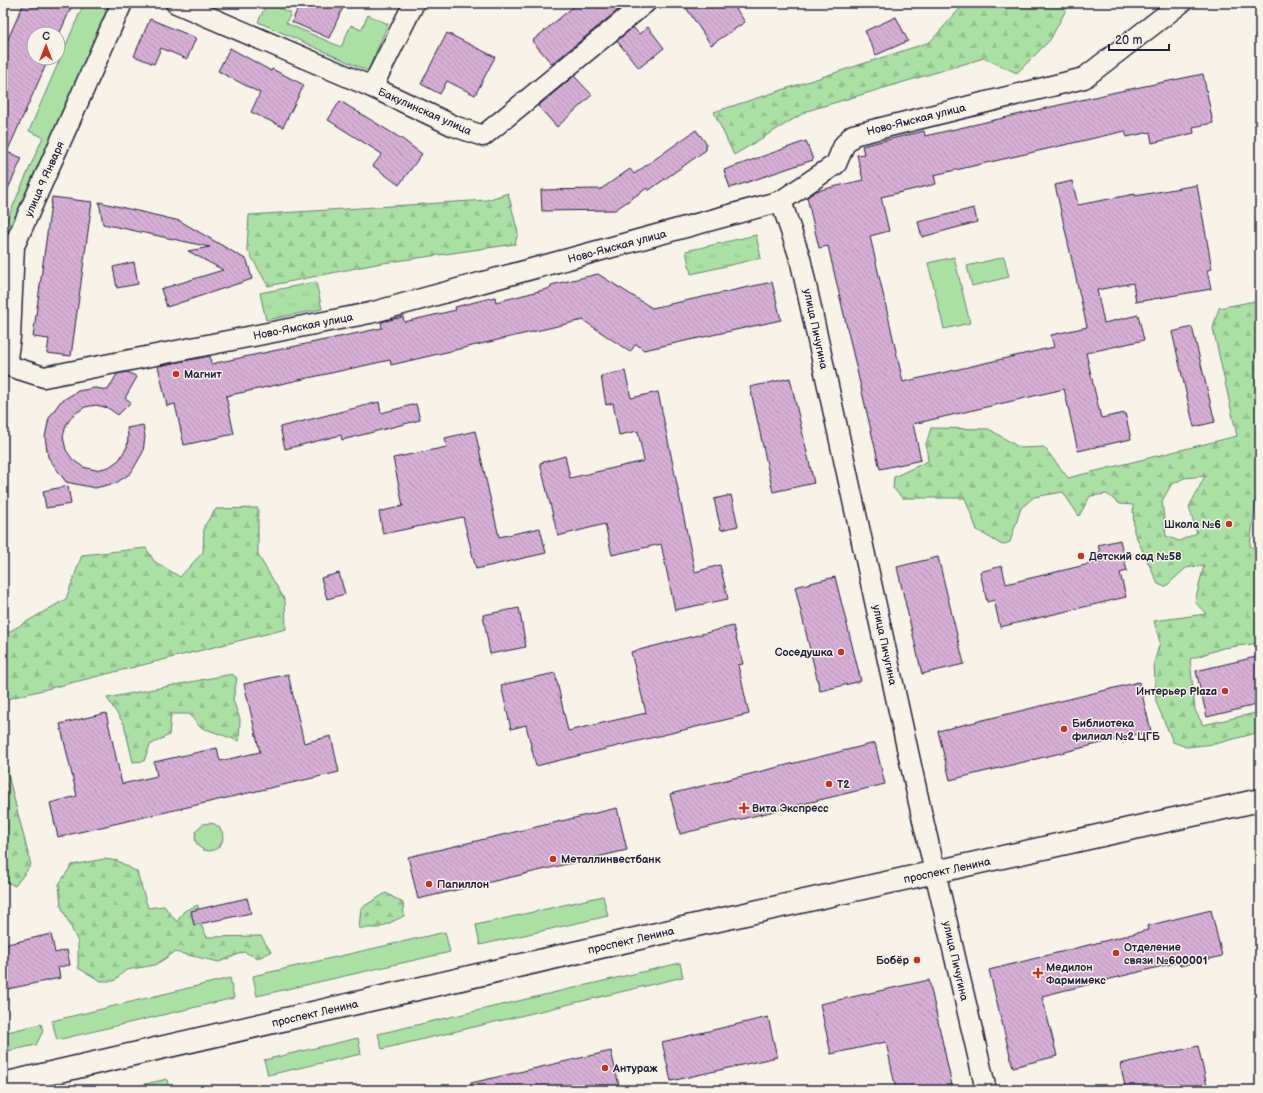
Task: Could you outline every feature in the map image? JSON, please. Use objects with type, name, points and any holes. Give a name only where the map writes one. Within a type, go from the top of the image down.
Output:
[{"type":"main road","name":"проспект Ленина","points":[[3,1084],[705,923],[1260,800]]},
{"type":"street","name":"улица 9 Января","points":[[5,365],[10,337],[14,246],[122,3]]},
{"type":"street","name":"Бакулинская улица","points":[[176,3],[372,87],[454,126],[483,136],[645,3]]},
{"type":"street","points":[[372,87],[414,3]]},
{"type":"street","name":"Ново-Ямская улица","points":[[5,365],[44,377],[370,313],[781,201],[836,164],[844,145],[853,135],[1084,78],[1181,3]]},
{"type":"street","name":"улица Пичугина","points":[[781,201],[800,258],[936,872],[986,1090]]},
{"type":"green space","points":[[84,3],[114,3],[12,237],[3,233],[3,229],[43,137],[29,131],[57,66],[66,66],[66,45]]},
{"type":"green space","points":[[267,3],[291,13],[286,23],[341,47],[351,25],[361,30],[368,15],[388,24],[368,71],[258,22]]},
{"type":"green space","points":[[965,3],[1079,3],[1068,6],[1050,40],[1017,73],[984,58],[807,111],[734,155],[714,112],[930,42]]},
{"type":"green space","points":[[508,193],[518,233],[515,244],[376,264],[268,286],[247,249],[249,215],[487,200]]},
{"type":"green space","points":[[756,235],[761,258],[691,274],[686,251]]},
{"type":"green space","points":[[954,257],[970,323],[944,329],[928,263]]},
{"type":"green space","points":[[1004,257],[1009,277],[972,286],[967,266]]},
{"type":"green space","points":[[316,282],[322,309],[266,320],[260,293]]},
{"type":"green space","points":[[1260,300],[1260,481],[1258,484],[1250,546],[1260,551],[1260,643],[1223,648],[1190,659],[1195,710],[1203,725],[1260,712],[1260,732],[1215,744],[1186,747],[1173,742],[1156,702],[1154,663],[1160,642],[1154,621],[1206,614],[1195,602],[1204,565],[1186,568],[1165,587],[1158,584],[1134,532],[1133,505],[1120,504],[1107,494],[1090,496],[1079,516],[1063,492],[1034,497],[1021,508],[1010,542],[1002,545],[977,530],[965,498],[902,498],[893,488],[894,477],[928,461],[926,444],[931,428],[989,429],[1020,448],[1044,447],[1068,478],[1237,436],[1213,328],[1219,308]],"holes":[[[1205,476],[1189,507],[1197,533],[1179,541],[1166,536],[1162,501],[1171,485],[1184,478]]]},
{"type":"green space","points":[[258,508],[258,555],[285,600],[286,629],[3,700],[3,634],[66,599],[82,555],[146,548],[154,561],[180,577],[203,552],[204,526],[216,509]]},
{"type":"green space","points":[[232,674],[237,678],[233,700],[240,719],[239,741],[200,727],[189,714],[171,714],[169,735],[150,745],[144,761],[133,762],[124,724],[107,698]]},
{"type":"green space","points":[[3,755],[31,865],[15,886],[3,880]]},
{"type":"green space","points":[[209,823],[219,827],[223,837],[219,847],[209,851],[199,847],[195,837],[199,827]]},
{"type":"green space","points":[[104,859],[118,861],[137,872],[148,908],[164,906],[177,922],[184,911],[198,905],[199,921],[207,937],[261,936],[271,952],[258,958],[244,952],[219,962],[175,952],[155,965],[126,970],[114,981],[101,981],[78,968],[78,942],[61,906],[59,884],[72,865]]},
{"type":"green space","points":[[386,893],[403,903],[404,916],[379,928],[359,928],[361,908]]},
{"type":"green space","points":[[603,896],[608,916],[480,945],[476,925]]},
{"type":"green space","points":[[445,932],[450,952],[257,996],[253,976]]},
{"type":"green space","points":[[680,963],[683,977],[382,1049],[378,1034]]},
{"type":"green space","points":[[230,978],[234,998],[57,1040],[52,1021]]},
{"type":"green space","points":[[41,1024],[43,1031],[36,1045],[3,1052],[3,1033]]},
{"type":"green space","points":[[358,1038],[361,1054],[268,1075],[264,1060]]},
{"type":"green space","points":[[167,1079],[169,1090],[119,1090]]},
{"type":"building","points":[[24,3],[73,3],[63,26],[26,26],[26,66],[45,66],[7,152],[22,158],[3,200],[3,50]]},
{"type":"building","points":[[300,3],[345,3],[329,38],[292,22]]},
{"type":"building","points":[[578,3],[613,3],[618,10],[552,64],[532,41]]},
{"type":"building","points":[[683,3],[732,3],[745,22],[711,45]]},
{"type":"building","points":[[896,17],[908,41],[876,55],[865,31]]},
{"type":"building","points":[[150,19],[196,38],[187,59],[161,48],[154,64],[134,56]]},
{"type":"building","points":[[633,27],[639,34],[648,27],[664,48],[639,68],[617,41]]},
{"type":"building","points":[[447,33],[495,57],[475,95],[447,81],[440,94],[421,84]]},
{"type":"building","points":[[230,48],[271,71],[272,69],[304,85],[283,127],[251,112],[260,93],[218,71]]},
{"type":"building","points":[[1203,74],[1213,123],[1193,127],[1194,133],[1152,143],[1150,132],[1127,137],[1125,131],[934,175],[936,184],[881,197],[889,231],[870,236],[903,382],[1054,347],[1051,335],[1087,327],[1055,185],[1072,181],[1078,205],[1135,194],[1135,196],[1197,185],[1212,269],[1207,270],[1211,289],[1136,302],[1133,283],[1097,290],[1104,323],[1138,315],[1144,340],[1086,353],[1101,418],[1125,413],[1131,439],[1078,451],[1064,389],[913,424],[921,460],[880,469],[828,246],[819,248],[807,197],[816,191],[863,180],[857,155],[864,154],[862,146],[924,131],[925,136],[1116,92]]},
{"type":"building","points":[[574,76],[592,95],[557,127],[538,106]]},
{"type":"building","points":[[340,101],[402,139],[422,154],[399,185],[373,166],[382,154],[328,120]]},
{"type":"building","points":[[696,130],[706,143],[706,150],[648,191],[647,188],[615,210],[542,211],[541,190],[601,189],[630,169],[634,174]]},
{"type":"building","points":[[806,141],[813,160],[730,188],[724,170]]},
{"type":"building","points":[[52,197],[92,202],[71,356],[47,353],[49,339],[33,337]]},
{"type":"building","points":[[99,202],[180,221],[247,260],[252,279],[167,307],[161,289],[223,270],[188,251],[210,247],[103,224]]},
{"type":"building","points":[[974,208],[977,222],[922,237],[918,222]]},
{"type":"building","points":[[134,262],[138,284],[117,288],[113,267]]},
{"type":"building","points":[[598,274],[652,308],[772,282],[781,320],[644,350],[636,344],[630,352],[583,320],[391,365],[390,360],[226,396],[234,434],[184,445],[175,404],[167,406],[158,366],[210,356],[211,364],[382,328],[381,322],[403,317],[404,322],[456,310],[455,307],[495,297],[496,302],[551,288],[551,285]]},
{"type":"building","points":[[1192,327],[1215,422],[1194,427],[1172,332]]},
{"type":"building","points":[[625,371],[631,398],[658,392],[695,572],[720,565],[728,599],[675,610],[661,544],[612,555],[605,524],[558,536],[540,463],[565,456],[570,478],[644,461],[638,431],[619,435],[613,403],[606,405],[601,376]]},
{"type":"building","points":[[128,372],[137,377],[125,398],[131,402],[118,415],[108,408],[96,405],[85,407],[73,415],[66,425],[63,437],[66,450],[73,460],[83,467],[96,470],[109,467],[119,460],[127,447],[127,428],[143,425],[145,437],[143,452],[131,473],[116,483],[95,488],[66,482],[48,457],[45,437],[49,418],[60,402],[78,391],[95,388],[108,390],[117,374]]},
{"type":"building","points":[[790,378],[814,483],[773,492],[750,387]]},
{"type":"building","points":[[379,402],[381,413],[416,404],[420,420],[342,440],[341,435],[285,449],[280,427]]},
{"type":"building","points":[[475,431],[499,537],[540,528],[546,553],[476,569],[463,517],[383,534],[379,512],[403,506],[393,458],[447,447],[445,438]]},
{"type":"building","points":[[68,486],[71,504],[46,508],[43,491]]},
{"type":"building","points":[[731,495],[738,526],[721,530],[714,499]]},
{"type":"building","points":[[1120,540],[1127,571],[1120,573],[1126,597],[1000,627],[994,600],[987,602],[980,572],[1002,566],[1006,584],[1102,561],[1098,545]]},
{"type":"building","points":[[938,557],[964,664],[922,674],[897,567]]},
{"type":"building","points":[[339,573],[345,594],[327,599],[321,578]]},
{"type":"building","points":[[835,577],[861,681],[820,691],[795,587]]},
{"type":"building","points":[[519,608],[526,647],[490,654],[483,615]]},
{"type":"building","points":[[733,626],[743,664],[738,665],[749,714],[536,766],[526,725],[511,729],[501,685],[555,673],[568,731],[646,713],[631,652]]},
{"type":"building","points":[[1260,656],[1260,704],[1207,717],[1196,671]]},
{"type":"building","points":[[288,674],[304,743],[331,736],[339,772],[58,837],[50,803],[77,796],[60,724],[106,713],[122,784],[157,776],[154,762],[217,748],[220,761],[260,752],[244,684]]},
{"type":"building","points":[[1139,682],[1151,731],[950,780],[938,731]]},
{"type":"building","points":[[875,743],[885,784],[680,834],[670,794]]},
{"type":"building","points":[[617,808],[627,850],[418,899],[408,857]]},
{"type":"building","points":[[247,898],[251,913],[194,925],[191,911]]},
{"type":"building","points":[[1211,910],[1222,956],[1180,966],[1179,962],[1042,996],[1057,1056],[1013,1067],[989,970],[1148,930],[1147,926]]},
{"type":"building","points":[[51,934],[55,953],[67,950],[70,965],[58,967],[60,978],[3,990],[3,945]]},
{"type":"building","points":[[929,980],[953,1090],[896,1090],[886,1042],[831,1054],[820,1004]]},
{"type":"building","points":[[768,1017],[777,1057],[671,1081],[662,1042]]},
{"type":"building","points":[[1198,1046],[1208,1090],[1126,1090],[1120,1064]]},
{"type":"building","points":[[611,1051],[620,1090],[472,1090],[471,1083]]},
{"type":"place","name":"Магнит","points":[[176,374]]},
{"type":"place","name":"Школа №6","points":[[1229,524]]},
{"type":"place","name":"Детский сад №58","points":[[1081,556]]},
{"type":"place","name":"Соседушка","points":[[841,652]]},
{"type":"place","name":"Интерьер Plaza","points":[[1225,691]]},
{"type":"place","name":"Библиотека филиал №2 ЦГБ","points":[[1064,729]]},
{"type":"place","name":"T2","points":[[829,784]]},
{"type":"place","name":"Вита Экспресс","points":[[744,808]]},
{"type":"place","name":"Металлинвестбанк","points":[[553,859]]},
{"type":"place","name":"Папиллон","points":[[429,884]]},
{"type":"place","name":"Отделение связи №600001","points":[[1116,953]]},
{"type":"place","name":"Бобёр","points":[[917,960]]},
{"type":"place","name":"Медилон Фармимекс","points":[[1038,973]]},
{"type":"place","name":"Антураж","points":[[605,1068]]}]
